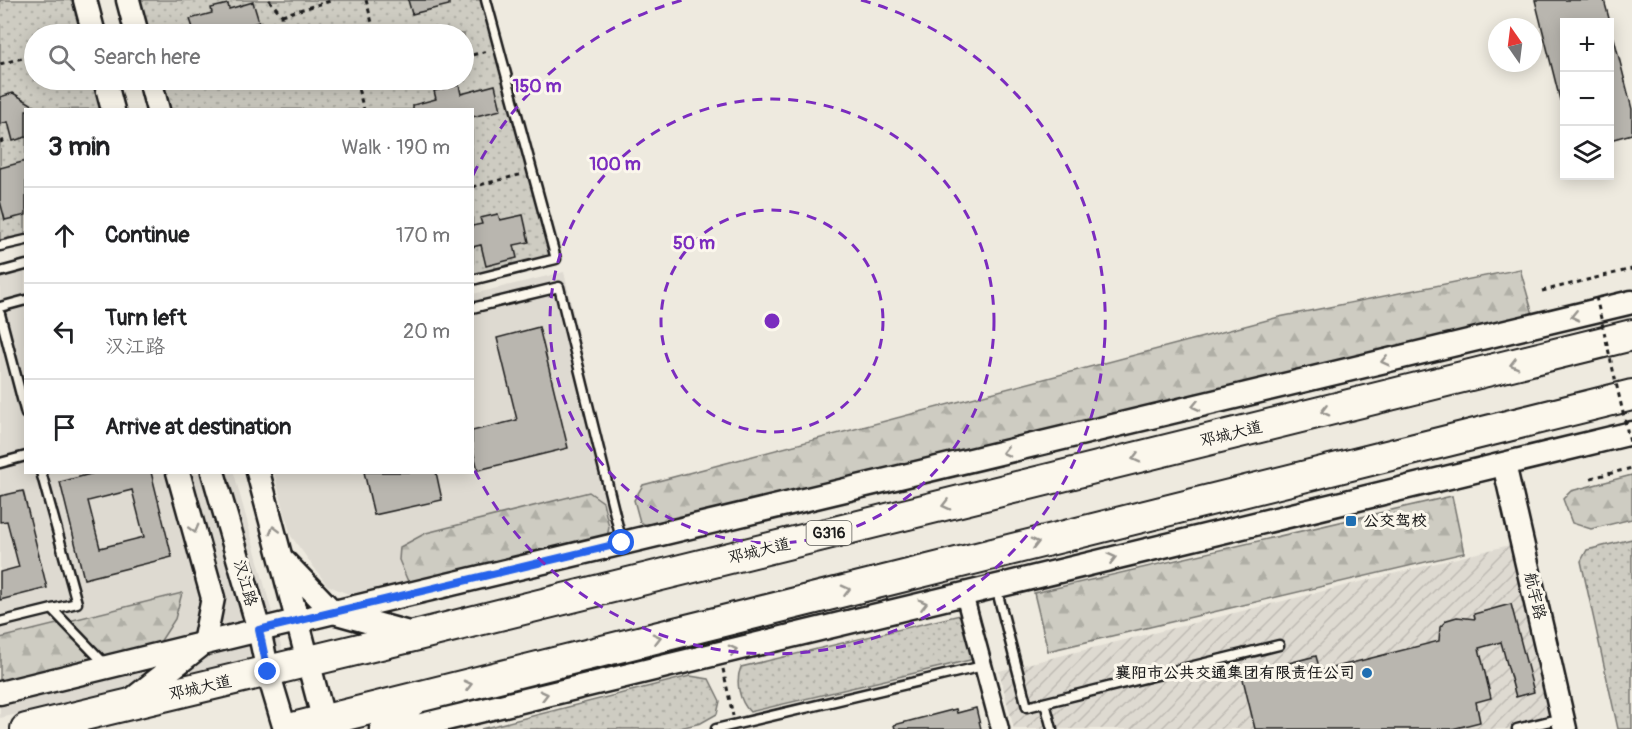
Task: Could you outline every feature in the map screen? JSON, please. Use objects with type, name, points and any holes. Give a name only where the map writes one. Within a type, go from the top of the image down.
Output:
[{"type":"highway","name":"邓城大道","points":[[26,729],[309,662],[1632,335]]},
{"type":"highway","points":[[286,729],[325,725],[427,695],[1632,395]]},
{"type":"street","points":[[85,0],[91,24]]},
{"type":"street","points":[[128,0],[134,24]]},
{"type":"street","points":[[108,90],[112,108]]},
{"type":"street","points":[[153,90],[157,108]]},
{"type":"street","points":[[0,693],[1632,302]]},
{"type":"street","points":[[405,729],[1632,433]]},
{"type":"street","name":"航宇路","points":[[1504,464],[1564,723]]},
{"type":"street","points":[[124,706],[204,643],[213,598],[179,474]]},
{"type":"street","name":"汉江路","points":[[214,474],[286,729]]},
{"type":"street","points":[[259,474],[325,725]]},
{"type":"street","points":[[988,555],[996,586]]},
{"type":"street","points":[[281,558],[333,612],[418,635]]},
{"type":"street","points":[[964,594],[1000,729]]},
{"type":"street","points":[[381,729],[427,695]]},
{"type":"lane","points":[[474,280],[556,260],[486,0]]},
{"type":"lane","points":[[0,246],[24,240]]},
{"type":"lane","points":[[0,272],[24,266]]},
{"type":"lane","points":[[474,308],[559,287],[622,543]]},
{"type":"lane","points":[[0,307],[24,301]]},
{"type":"lane","points":[[0,314],[24,406]]},
{"type":"lane","points":[[0,463],[24,457]]},
{"type":"lane","points":[[0,622],[77,603],[42,474]]},
{"type":"lane","points":[[996,586],[1027,707],[1279,645]]},
{"type":"lane","points":[[52,609],[108,667]]},
{"type":"lane","points":[[716,729],[983,666]]},
{"type":"lane","points":[[1045,703],[1052,729]]},
{"type":"lane","points":[[1517,729],[1564,723]]},
{"type":"path","points":[[269,0],[282,15],[282,24]]},
{"type":"path","points":[[282,15],[334,0]]},
{"type":"path","points":[[366,0],[372,24]]},
{"type":"path","points":[[474,54],[499,48]]},
{"type":"path","points":[[0,64],[24,58]]},
{"type":"path","points":[[358,90],[363,108]]},
{"type":"path","points":[[0,142],[5,140]]},
{"type":"path","points":[[474,186],[532,172]]},
{"type":"path","points":[[1542,291],[1632,269]]},
{"type":"path","points":[[1596,297],[1631,447]]},
{"type":"path","points":[[1591,478],[1632,468]]},
{"type":"path","points":[[720,653],[735,725]]},
{"type":"shaded area","points":[[24,265],[24,474],[234,474],[283,653],[0,718],[0,272]]},
{"type":"shaded area","points":[[564,272],[625,542],[355,597],[327,585],[291,536],[274,474],[474,474],[474,294]]},
{"type":"shaded area","points":[[1522,542],[1565,729],[1014,729],[999,671]]},
{"type":"green space","points":[[0,0],[85,0],[91,24],[24,24],[24,90],[108,90],[113,108],[24,108],[24,240],[0,247]]},
{"type":"green space","points":[[128,0],[486,0],[556,259],[474,280],[474,108],[158,108],[153,90],[474,90],[474,24],[134,24]]},
{"type":"green space","points":[[1520,269],[1536,325],[663,533],[640,522],[634,500],[643,485],[1279,317]]},
{"type":"green space","points":[[1632,475],[1632,519],[1591,529],[1572,523],[1563,499],[1571,491]]},
{"type":"green space","points":[[589,492],[603,502],[609,527],[605,547],[409,584],[399,560],[400,547],[426,533]]},
{"type":"green space","points":[[1452,496],[1464,553],[1048,651],[1034,593]]},
{"type":"green space","points":[[1632,539],[1632,729],[1618,729],[1581,561],[1587,550]]},
{"type":"green space","points":[[182,593],[175,619],[151,656],[0,693],[0,638]]},
{"type":"green space","points":[[960,615],[966,619],[975,654],[970,660],[750,712],[741,697],[738,678],[741,667]]},
{"type":"green space","points":[[690,676],[709,679],[720,701],[717,714],[701,723],[676,729],[481,729]]},
{"type":"building","points":[[408,0],[449,0],[449,5],[412,14]]},
{"type":"building","points":[[1535,0],[1604,0],[1609,18],[1560,18],[1560,100],[1542,28],[1542,18],[1540,18]]},
{"type":"building","points":[[253,2],[259,22],[192,24],[190,19],[212,13],[211,8],[228,4],[229,9]]},
{"type":"building","points":[[1614,38],[1632,109],[1632,134],[1614,139]]},
{"type":"building","points":[[495,85],[501,110],[474,117],[474,108],[413,108],[413,105],[436,99],[434,91],[460,90],[461,94]]},
{"type":"building","points":[[13,93],[38,108],[24,108],[24,138],[13,141],[8,122],[0,124],[0,97]]},
{"type":"building","points":[[24,162],[24,215],[5,220],[0,201],[0,168]]},
{"type":"building","points":[[498,214],[500,220],[523,215],[529,242],[514,245],[517,258],[486,266],[481,245],[474,247],[474,226],[482,224],[480,218]]},
{"type":"building","points":[[539,327],[568,448],[478,470],[474,455],[474,431],[517,420],[497,338]]},
{"type":"building","points":[[90,474],[151,474],[172,557],[84,579],[60,482]],"holes":[[[132,490],[144,537],[100,548],[88,501]]]},
{"type":"building","points":[[364,474],[436,474],[442,500],[374,515]]},
{"type":"building","points":[[23,491],[47,588],[0,600],[0,572],[19,567],[7,521],[0,522],[0,496]]},
{"type":"building","name":"襄阳市公共交通集团有限责任公司","points":[[1511,604],[1534,692],[1516,697],[1501,642],[1479,648],[1491,698],[1476,702],[1480,722],[1452,729],[1255,729],[1242,675],[1316,656],[1320,671],[1439,641],[1440,627],[1447,620],[1457,617],[1475,619],[1474,614]]},
{"type":"building","points":[[976,708],[981,729],[895,729],[894,725],[956,709],[957,713]]},
{"type":"place","name":"公交驾校","points":[[1351,521]]},
{"type":"place","name":"襄阳市公共交通集团有限责任公司","points":[[1367,673]]},
{"type":"route","points":[[268,672],[259,630],[622,543]]}]
